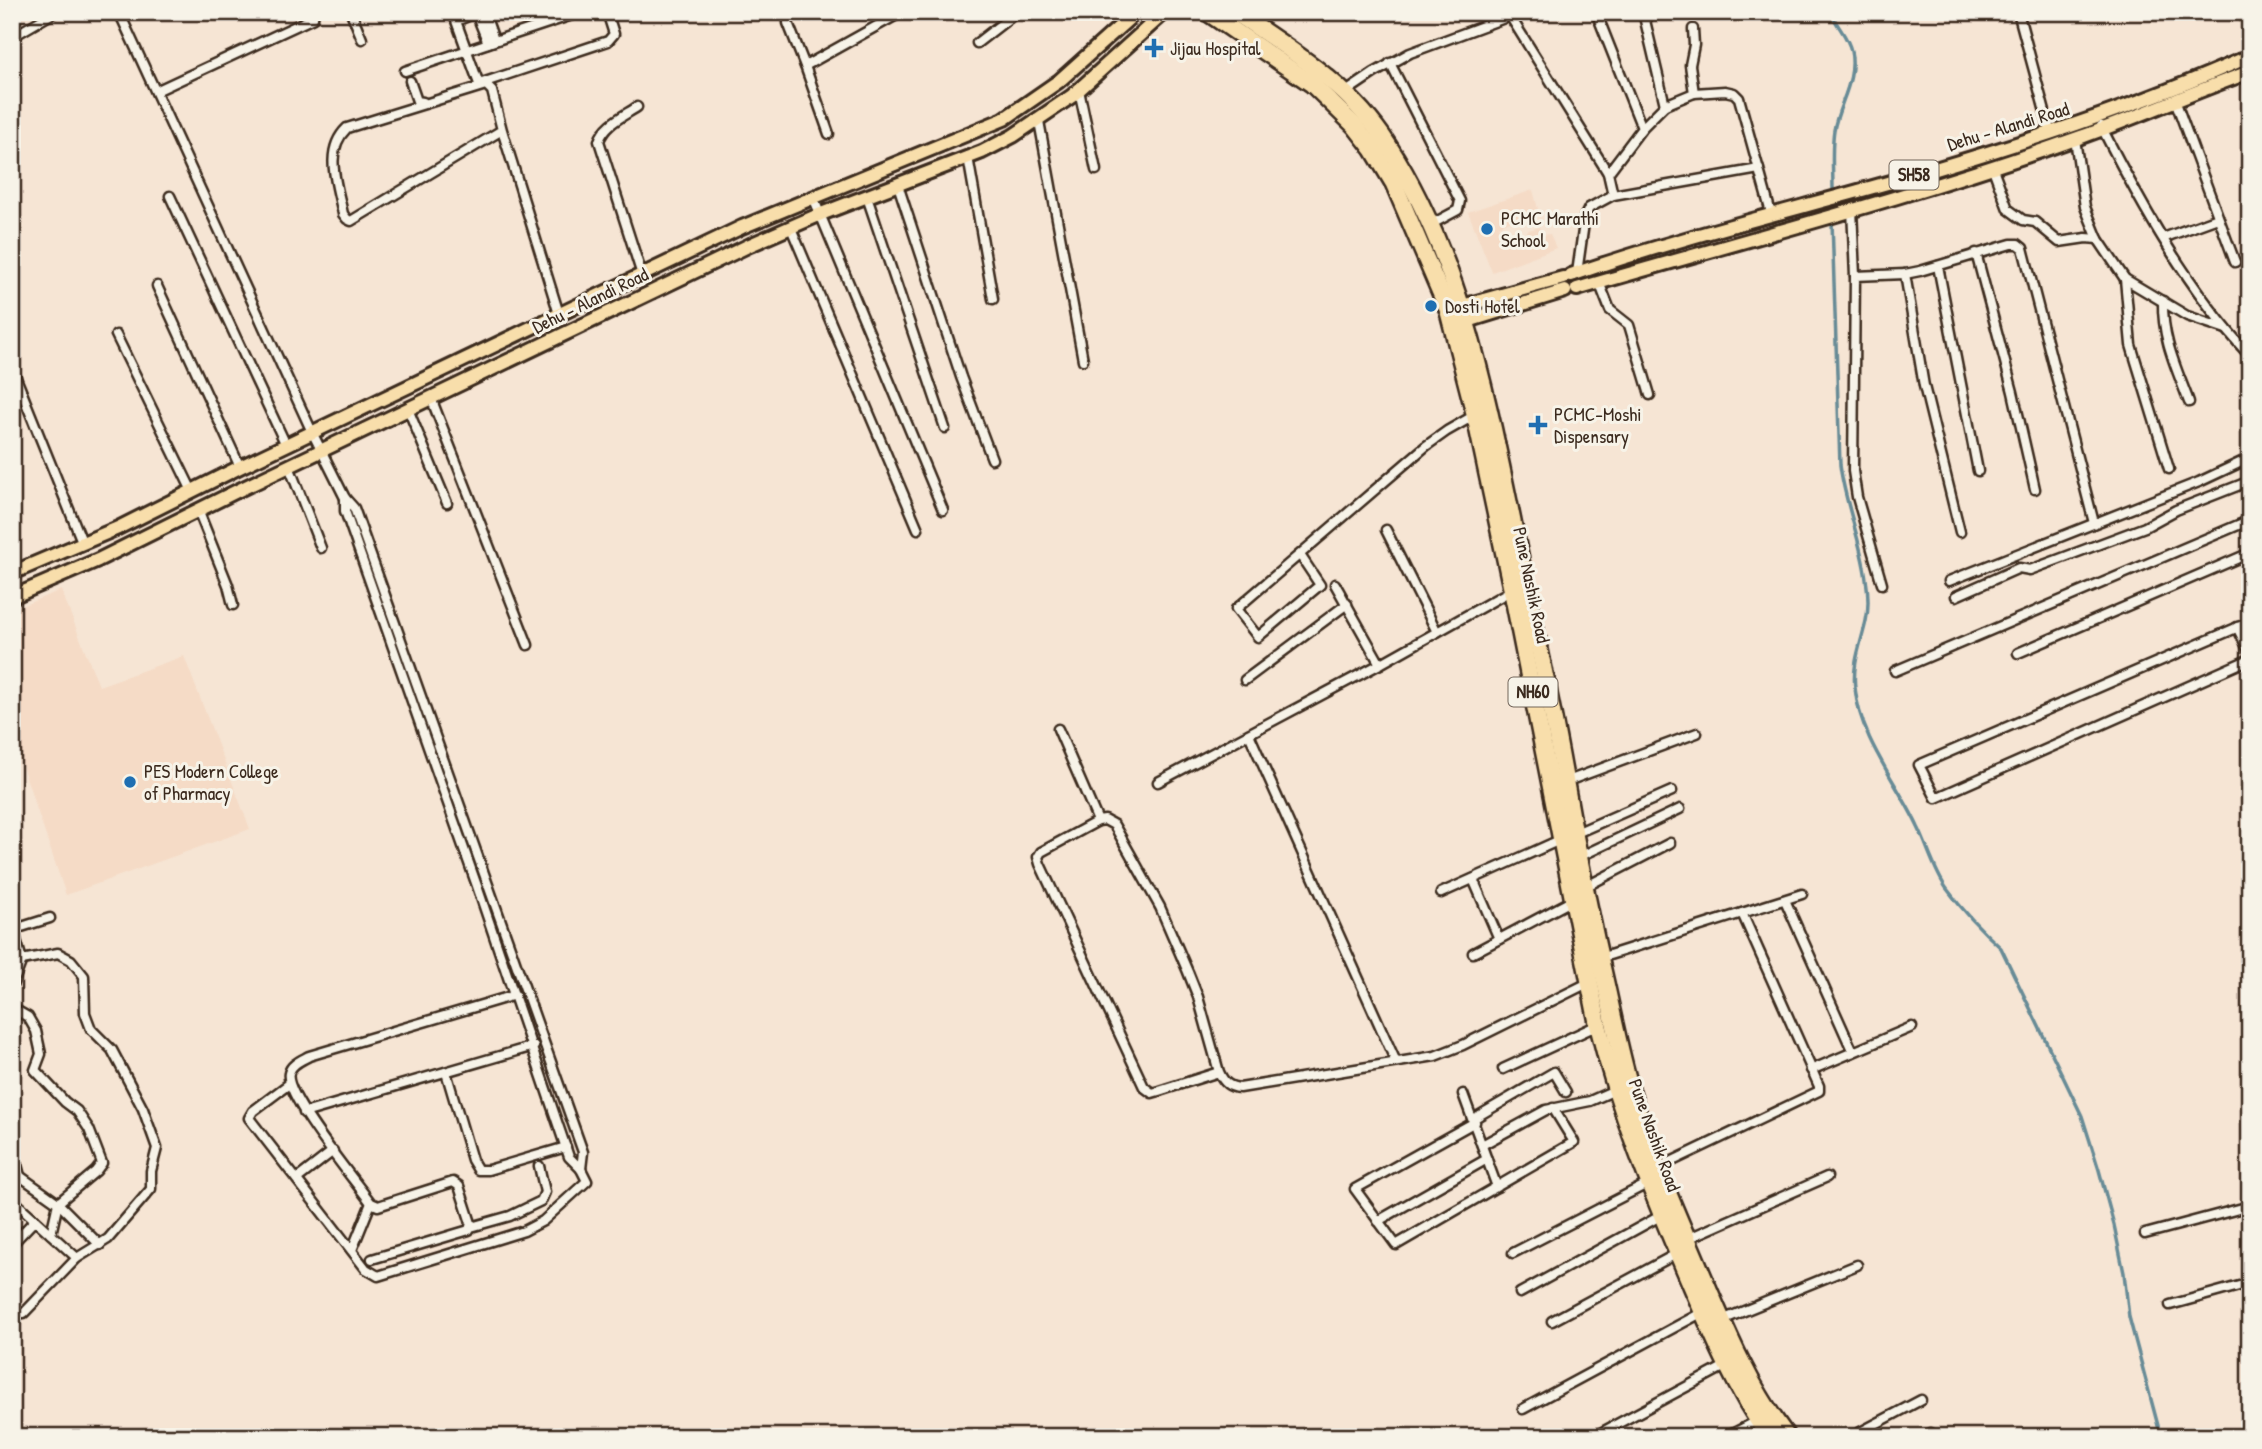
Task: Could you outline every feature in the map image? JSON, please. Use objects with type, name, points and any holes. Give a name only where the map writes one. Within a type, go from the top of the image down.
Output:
[{"type":"highway","name":"Pune Nashik Road","points":[[1207,12],[1312,84],[1355,126],[1373,149],[1394,184],[1457,316],[1512,590],[1568,836],[1579,857],[1629,1083],[1658,1168],[1722,1320],[1758,1396],[1787,1437]]},
{"type":"highway","name":"Pune Nashik Road","points":[[1235,12],[1314,65],[1346,92],[1387,143],[1407,177],[1429,225],[1498,449],[1565,782],[1573,900],[1598,1025],[1615,1090],[1662,1215],[1703,1312],[1727,1366],[1769,1437]]},
{"type":"main road","name":"Dehu - Alandi Road","points":[[12,573],[83,544],[742,227],[1004,119],[1059,81],[1136,12]]},
{"type":"main road","name":"Dehu - Alandi Road","points":[[12,597],[98,560],[321,450],[821,214],[968,157],[1013,136],[1039,121],[1079,90],[1166,12]]},
{"type":"main road","name":"Dehu - Alandi Road","points":[[1571,281],[1599,282],[1993,166],[2053,139],[2075,139],[2099,123],[2250,56]]},
{"type":"main road","name":"Dehu - Alandi Road","points":[[1457,316],[1771,214],[2053,139],[2175,100],[2250,72]]},
{"type":"street","points":[[12,37],[55,12]]},
{"type":"street","points":[[119,12],[321,450],[345,498],[354,508],[583,1152],[581,1169]]},
{"type":"street","points":[[156,91],[313,18],[314,12]]},
{"type":"street","points":[[351,12],[362,39]]},
{"type":"street","points":[[484,12],[491,41]]},
{"type":"street","points":[[405,71],[579,12]]},
{"type":"street","points":[[410,81],[420,103],[608,41],[614,34],[607,12]]},
{"type":"street","points":[[788,12],[788,23],[828,134]]},
{"type":"street","points":[[805,66],[902,12]]},
{"type":"street","points":[[977,43],[1017,12]]},
{"type":"street","points":[[1596,12],[1642,128]]},
{"type":"street","points":[[1643,12],[1665,105]]},
{"type":"street","points":[[2018,12],[2053,139]]},
{"type":"street","points":[[479,83],[456,21],[476,13],[491,41]]},
{"type":"street","points":[[1346,92],[1410,52],[1513,14],[1608,173],[1613,195]]},
{"type":"street","points":[[1693,29],[1690,65],[1693,93]]},
{"type":"street","points":[[1390,63],[1460,201],[1458,210],[1429,225]]},
{"type":"street","points":[[502,130],[351,220],[343,214],[332,161],[339,136],[347,128],[485,85],[492,91],[559,314]]},
{"type":"street","points":[[1079,90],[1096,170]]},
{"type":"street","points":[[1608,173],[1642,128],[1665,105],[1693,93],[1734,93],[1739,98],[1771,214]]},
{"type":"street","points":[[2175,100],[2235,262]]},
{"type":"street","points":[[637,107],[609,125],[598,141],[642,275]]},
{"type":"street","points":[[1039,121],[1083,360]]},
{"type":"street","points":[[2099,123],[2163,238],[2226,329],[2250,356]]},
{"type":"street","points":[[2075,139],[2085,207],[2098,239],[2124,279],[2131,345],[2169,469]]},
{"type":"street","points":[[968,157],[993,299]]},
{"type":"street","points":[[1993,166],[2008,209],[2015,216],[2035,222],[2059,242],[2086,237],[2098,239]]},
{"type":"street","points":[[1571,281],[1589,208],[1613,195],[1759,169]]},
{"type":"street","points":[[898,185],[961,377],[992,459]]},
{"type":"street","points":[[170,196],[286,445]]},
{"type":"street","points":[[813,197],[943,510]]},
{"type":"street","points":[[867,197],[945,428]]},
{"type":"street","points":[[1852,209],[1855,276],[1853,471],[1857,497],[1882,584]]},
{"type":"street","points":[[2163,238],[2218,218]]},
{"type":"street","points":[[791,228],[918,529]]},
{"type":"street","points":[[1855,276],[1905,274],[2011,244],[2018,244],[2023,248],[2094,523]]},
{"type":"street","points":[[1976,253],[2001,340],[2035,489]]},
{"type":"street","points":[[1938,266],[1978,471]]},
{"type":"street","points":[[1905,274],[1924,386],[1960,532]]},
{"type":"street","points":[[2124,279],[2187,316],[2226,329]]},
{"type":"street","points":[[1599,282],[1611,310],[1629,325],[1650,395]]},
{"type":"street","points":[[157,286],[240,467]]},
{"type":"street","points":[[2163,301],[2162,324],[2189,402]]},
{"type":"street","points":[[116,335],[192,491]]},
{"type":"street","points":[[12,368],[83,544]]},
{"type":"street","points":[[431,398],[528,645]]},
{"type":"street","points":[[408,409],[447,503]]},
{"type":"street","points":[[1300,555],[1320,585],[1258,637],[1236,609],[1426,446],[1475,415]]},
{"type":"street","points":[[1949,581],[2199,482],[2250,458]]},
{"type":"street","points":[[289,466],[321,548]]},
{"type":"street","points":[[1956,596],[2019,568],[2030,569],[2145,527],[2176,510],[2250,481]]},
{"type":"street","points":[[289,1084],[253,1111],[249,1118],[366,1269],[378,1276],[516,1234],[543,1222],[587,1181],[581,1169],[569,1157],[345,511],[345,498]]},
{"type":"street","points":[[198,510],[228,585],[233,605]]},
{"type":"street","points":[[1895,671],[2250,520]]},
{"type":"street","points":[[1386,530],[1437,632]]},
{"type":"street","points":[[2018,653],[2250,553]]},
{"type":"street","points":[[366,570],[376,566]]},
{"type":"street","points":[[1335,584],[1380,664]]},
{"type":"street","points":[[1157,782],[1380,664],[1512,590]]},
{"type":"street","points":[[1245,680],[1347,604]]},
{"type":"street","points":[[2250,622],[1919,765],[1936,798],[2250,659]]},
{"type":"street","points":[[2237,627],[2250,653]]},
{"type":"street","points":[[1058,729],[1098,821]]},
{"type":"street","points":[[1565,782],[1697,733]]},
{"type":"street","points":[[1249,734],[1396,1062]]},
{"type":"street","points":[[1441,893],[1672,792]]},
{"type":"street","points":[[1579,857],[1680,809]]},
{"type":"street","points":[[1219,1072],[1152,1093],[1144,1087],[1040,864],[1038,857],[1046,848],[1098,821],[1105,820],[1114,825],[1160,907],[1198,997],[1219,1072],[1231,1087],[1240,1088],[1435,1056],[1463,1045],[1590,982]]},
{"type":"street","points":[[1585,887],[1670,843]]},
{"type":"street","points":[[1473,879],[1499,939]]},
{"type":"street","points":[[1600,958],[1802,894]]},
{"type":"street","points":[[1473,953],[1573,900]]},
{"type":"street","points":[[1785,900],[1853,1052]]},
{"type":"street","points":[[1658,1168],[1819,1091],[1742,913]]},
{"type":"street","points":[[12,986],[22,960],[13,930],[50,918]]},
{"type":"street","points":[[12,1314],[24,1313],[77,1258],[108,1240],[151,1189],[151,1171],[157,1148],[143,1110],[112,1050],[91,1029],[85,1013],[84,976],[71,960],[58,953],[22,960]]},
{"type":"street","points":[[471,1227],[456,1182],[384,1205],[371,1203],[304,1112],[289,1084],[289,1073],[294,1065],[309,1056],[515,995]]},
{"type":"street","points":[[12,1008],[28,1017],[36,1031],[41,1054],[35,1070],[77,1111],[89,1129],[102,1163],[58,1203],[51,1234]]},
{"type":"street","points":[[1503,1069],[1598,1025]]},
{"type":"street","points":[[1811,1070],[1912,1027]]},
{"type":"street","points":[[304,1112],[544,1043]]},
{"type":"street","points":[[446,1072],[472,1160],[478,1170],[488,1170],[566,1147]]},
{"type":"street","points":[[1553,1108],[1574,1142],[1396,1245],[1355,1189],[1554,1072],[1566,1092]]},
{"type":"street","points":[[1482,1145],[1553,1108],[1590,1101],[1615,1090]]},
{"type":"street","points":[[1463,1094],[1497,1187]]},
{"type":"street","points":[[12,1145],[16,1178],[58,1203],[100,1245]]},
{"type":"street","points":[[297,1179],[333,1151]]},
{"type":"street","points":[[1378,1221],[1487,1159]]},
{"type":"street","points":[[372,1259],[510,1216],[541,1201],[545,1192],[539,1166]]},
{"type":"street","points":[[1687,1239],[1827,1177]]},
{"type":"street","points":[[1513,1253],[1650,1183]]},
{"type":"street","points":[[12,1199],[77,1258]]},
{"type":"street","points":[[352,1250],[371,1203]]},
{"type":"street","points":[[2144,1234],[2250,1206]]},
{"type":"street","points":[[1520,1293],[1662,1215]]},
{"type":"street","points":[[12,1244],[35,1220]]},
{"type":"street","points":[[1552,1321],[1678,1253]]},
{"type":"street","points":[[1722,1320],[1857,1265]]},
{"type":"street","points":[[2170,1305],[2250,1283]]},
{"type":"street","points":[[1523,1409],[1703,1312]]},
{"type":"street","points":[[1593,1437],[1727,1366]]},
{"type":"street","points":[[1852,1437],[1921,1400]]},
{"type":"street","points":[[1726,1437],[1758,1421]]},
{"type":"shaded area","name":"PCMC Marathi School","points":[[1533,190],[1538,209],[1498,226],[1502,242],[1527,236],[1526,231],[1539,227],[1542,235],[1550,234],[1556,248],[1492,272],[1468,212]]},
{"type":"shaded area","name":"PES Modern College of Pharmacy","points":[[61,590],[99,686],[184,656],[250,829],[66,895],[12,736],[12,610]]},
{"type":"waterway","points":[[1831,12],[1845,36],[1852,61],[1850,81],[1834,130],[1833,190]]},
{"type":"waterway","points":[[1832,221],[1840,465],[1864,565],[1868,594],[1867,616],[1855,671],[1858,707],[1880,760],[1922,835],[1942,882],[1966,913],[2001,948],[2082,1116],[2114,1225],[2124,1273],[2129,1317],[2161,1437]]},
{"type":"place","name":"Jijau Hospital","points":[[1154,48]]},
{"type":"place","name":"PCMC Marathi School","points":[[1487,229]]},
{"type":"place","name":"Dosti Hotel","points":[[1431,306]]},
{"type":"place","name":"PCMC-Moshi Dispensary","points":[[1538,425]]},
{"type":"place","name":"PES Modern College of Pharmacy","points":[[130,782]]}]
